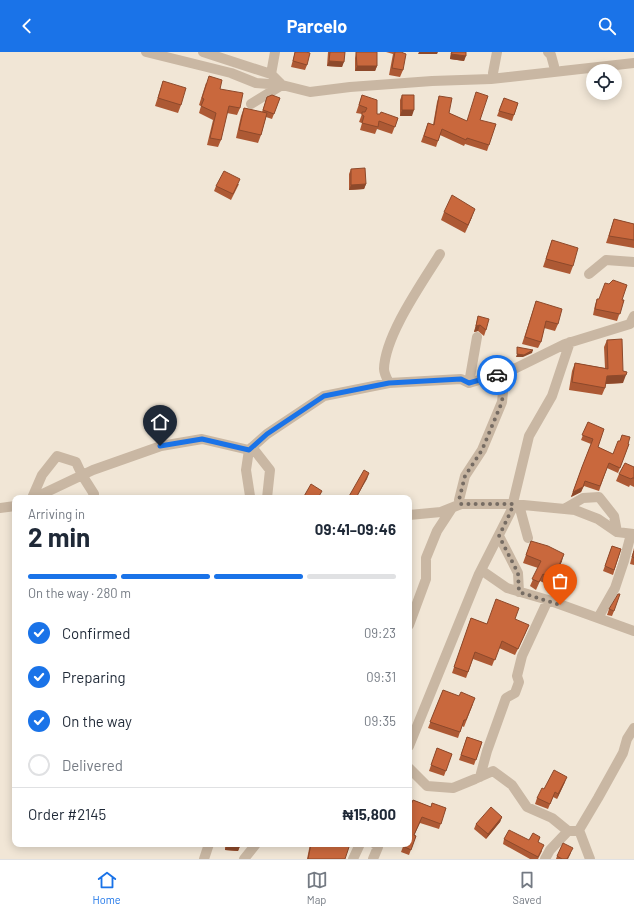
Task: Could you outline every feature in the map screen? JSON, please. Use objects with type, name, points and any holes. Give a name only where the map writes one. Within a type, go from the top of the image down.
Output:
[{"type":"street","points":[[146,52],[230,73],[256,83],[282,84],[310,92],[425,81],[492,79],[634,63]]},
{"type":"street","points":[[203,52],[271,74],[282,84]]},
{"type":"street","points":[[271,74],[275,52]]},
{"type":"street","points":[[493,73],[497,52]]},
{"type":"street","points":[[548,52],[551,55],[554,66]]},
{"type":"street","points":[[251,104],[282,84]]},
{"type":"street","points":[[389,383],[384,370],[388,350],[398,323],[440,254]]},
{"type":"street","points":[[589,274],[606,260],[634,262]]},
{"type":"street","points":[[250,495],[246,470],[250,448],[267,434],[324,396],[389,383],[461,379],[469,383],[512,370],[570,342],[630,324],[634,316]]},
{"type":"street","points":[[469,383],[477,337]]},
{"type":"street","points":[[412,738],[481,570],[511,511],[516,505],[530,436],[552,396],[570,342]]},
{"type":"street","points":[[412,617],[426,579],[426,558],[438,531],[459,500],[465,476],[482,450],[502,402],[505,372]]},
{"type":"street","points":[[39,495],[93,470],[160,446],[202,439],[250,448],[261,456],[270,470],[267,495]]},
{"type":"street","points":[[34,495],[42,475],[56,456],[76,462],[93,495]]},
{"type":"street","points":[[563,509],[583,498],[599,497],[614,516],[617,532]]},
{"type":"street","points":[[516,505],[528,538]]},
{"type":"street","points":[[412,515],[441,512],[456,506],[516,505],[575,510],[598,519],[617,532],[633,534],[615,588],[598,618]]},
{"type":"street","points":[[0,508],[12,506]]},
{"type":"street","points":[[499,536],[518,573],[519,592]]},
{"type":"street","points":[[481,570],[507,588],[548,600],[634,631]]},
{"type":"street","points":[[480,777],[487,751],[506,698],[515,693],[519,682],[517,676],[522,656],[548,600]]},
{"type":"street","points":[[545,859],[550,850],[573,831],[598,798],[623,752],[631,741],[634,728]]},
{"type":"street","points":[[412,771],[427,786],[452,788],[493,771],[512,785],[527,807],[552,818],[573,831],[590,859]]},
{"type":"street","points":[[204,859],[207,847]]},
{"type":"street","points":[[244,859],[254,847]]},
{"type":"street","points":[[353,859],[359,847]]},
{"type":"street","points":[[373,859],[378,847]]},
{"type":"building","points":[[295,52],[310,53],[307,65],[293,61]]},
{"type":"building","points":[[330,52],[345,52],[344,62],[329,61]]},
{"type":"building","points":[[356,52],[377,52],[377,66],[357,66]]},
{"type":"building","points":[[395,52],[406,54],[403,70],[392,68]]},
{"type":"building","points":[[452,52],[466,52],[466,56],[451,54]]},
{"type":"building","points":[[209,76],[222,80],[220,89],[243,93],[240,108],[229,106],[221,140],[210,138],[216,113],[201,106]]},
{"type":"building","points":[[163,81],[186,88],[181,105],[158,98]]},
{"type":"building","points":[[476,92],[488,96],[480,120],[496,124],[489,145],[467,138],[466,140],[442,129],[438,141],[424,136],[428,123],[434,125],[439,96],[452,98],[449,113],[467,121]]},
{"type":"building","points":[[272,95],[280,98],[274,114],[263,110],[267,97]]},
{"type":"building","points":[[362,95],[377,100],[377,114],[380,114],[381,112],[398,118],[395,127],[379,121],[378,127],[362,123],[364,116],[362,115],[362,112],[365,112],[367,108],[359,105]]},
{"type":"building","points":[[402,95],[414,95],[414,110],[402,110]]},
{"type":"building","points":[[504,98],[518,103],[514,115],[499,111]]},
{"type":"building","points":[[244,108],[267,113],[261,135],[239,130]]},
{"type":"building","points":[[365,168],[366,184],[351,185],[351,169]]},
{"type":"building","points":[[224,171],[240,179],[233,194],[216,186]]},
{"type":"building","points":[[452,195],[475,209],[468,225],[444,212]]},
{"type":"building","points":[[614,219],[634,224],[634,240],[609,236]]},
{"type":"building","points":[[552,240],[578,248],[573,266],[546,259]]},
{"type":"building","points":[[613,280],[627,285],[622,300],[624,300],[620,314],[595,309],[597,299],[599,299],[605,283],[609,284]]},
{"type":"building","points":[[536,301],[562,309],[558,324],[546,321],[541,342],[525,337]]},
{"type":"building","points":[[478,316],[489,319],[486,330],[480,325],[476,326]]},
{"type":"building","points":[[622,339],[623,371],[627,372],[626,375],[607,376],[605,388],[572,382],[575,363],[608,369],[607,340]]},
{"type":"building","points":[[517,347],[533,350],[524,355],[517,354]]},
{"type":"building","points":[[588,422],[604,429],[598,447],[613,454],[622,435],[630,437],[629,444],[620,468],[609,463],[600,486],[585,481],[583,487],[573,492],[593,439],[582,435]]},
{"type":"building","points":[[625,463],[634,467],[634,478],[631,479],[619,474]]},
{"type":"building","points":[[364,470],[369,473],[358,495],[350,495]]},
{"type":"building","points":[[311,484],[322,491],[320,495],[305,495]]},
{"type":"building","points":[[531,541],[548,546],[564,554],[553,579],[543,574],[539,582],[532,579],[541,561],[526,555]]},
{"type":"building","points":[[612,546],[621,549],[614,570],[605,566]]},
{"type":"building","points":[[618,594],[620,594],[614,611],[609,609]]},
{"type":"building","points":[[496,599],[519,608],[515,619],[529,625],[518,649],[502,641],[495,660],[475,652],[468,672],[454,667],[471,618],[487,624]]},
{"type":"building","points":[[443,690],[459,696],[461,692],[475,698],[460,732],[430,722]]},
{"type":"building","points":[[467,737],[482,742],[476,760],[461,755]]},
{"type":"building","points":[[437,748],[452,754],[446,771],[431,765]]},
{"type":"building","points":[[554,770],[567,777],[558,794],[555,792],[550,804],[537,798],[542,788],[544,789]]},
{"type":"building","points":[[413,800],[431,807],[432,803],[446,808],[441,824],[422,817],[414,835],[416,836],[411,850],[405,847],[412,847]]},
{"type":"building","points":[[491,807],[502,817],[488,834],[476,824]]},
{"type":"building","points":[[509,830],[529,840],[533,833],[540,837],[538,842],[544,845],[538,857],[504,839]]},
{"type":"building","points":[[563,843],[573,848],[567,859],[562,859],[557,856]]},
{"type":"building","points":[[310,847],[349,847],[345,859],[308,859]]},
{"type":"way so far","points":[[497,375],[505,372],[502,402],[482,450],[465,476],[459,500],[461,504],[513,504],[499,536],[518,573],[519,592],[560,605]]},
{"type":"route","points":[[160,446],[202,439],[249,450],[267,434],[324,396],[389,383],[461,379],[469,383],[497,375]]}]
